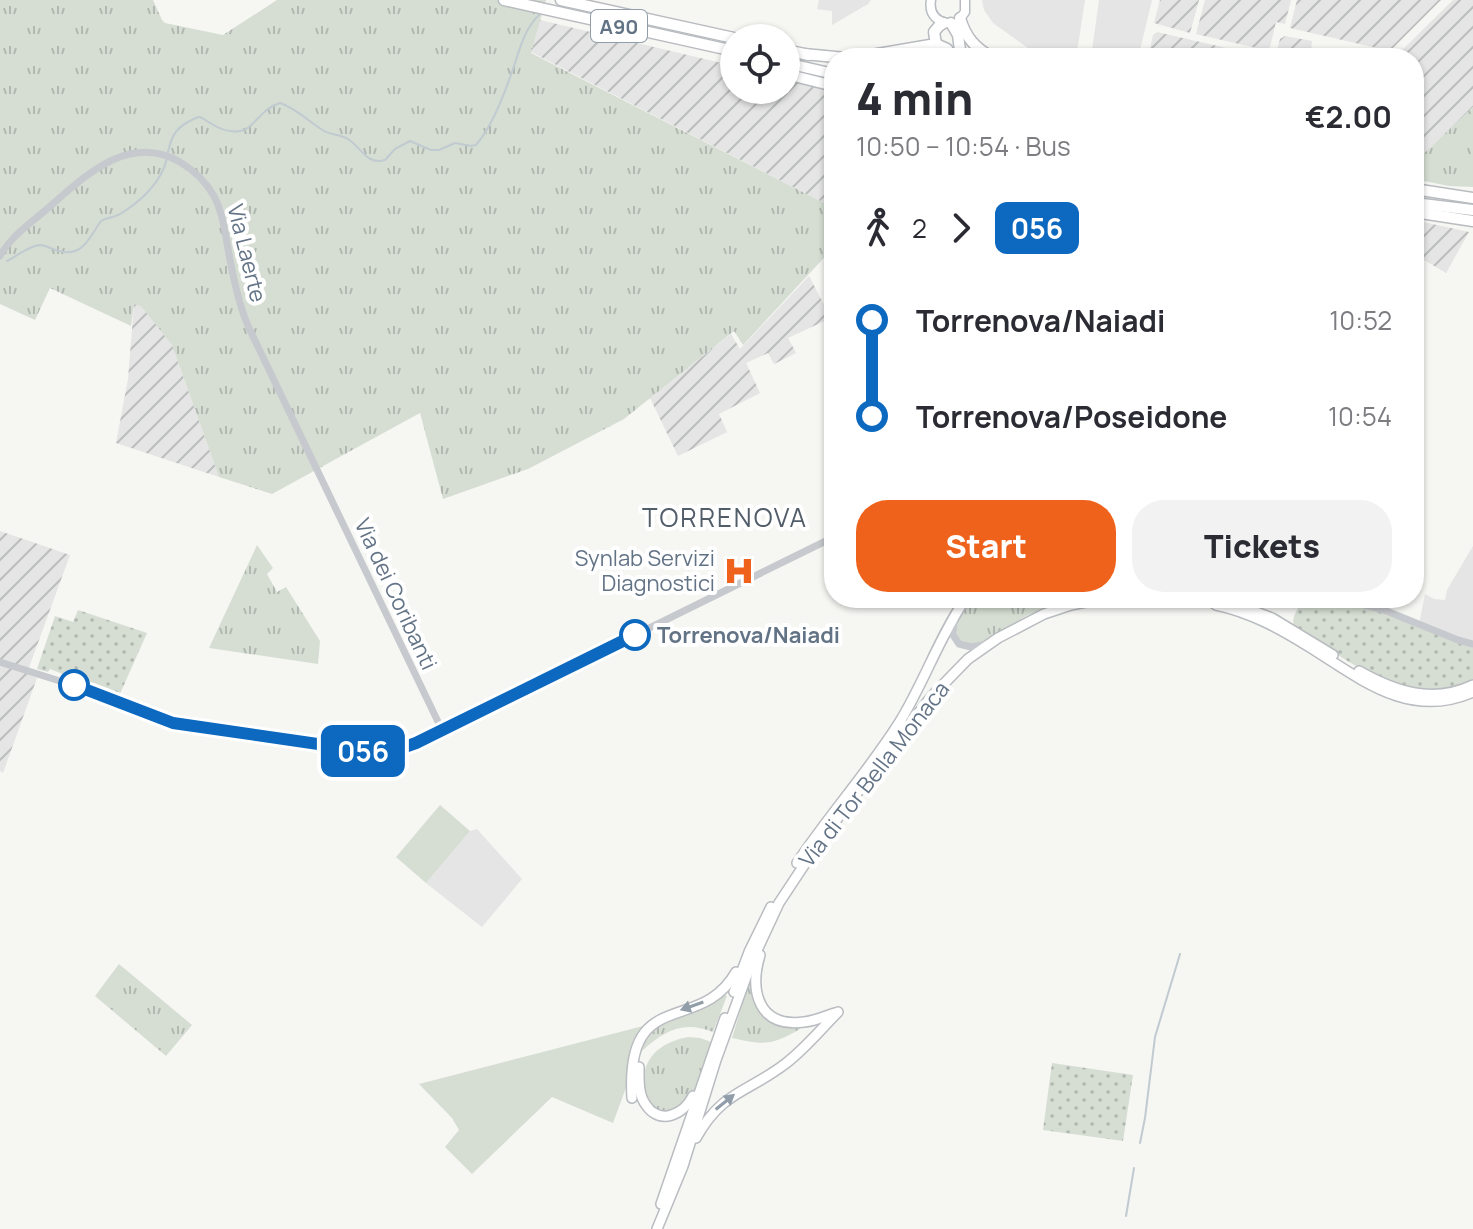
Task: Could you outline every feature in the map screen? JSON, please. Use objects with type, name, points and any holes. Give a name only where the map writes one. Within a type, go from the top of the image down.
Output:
[{"type":"highway","name":"A90","points":[[504,0],[720,48]]},
{"type":"highway","name":"A90","points":[[561,0],[720,35]]},
{"type":"highway","points":[[936,44],[934,32],[952,21]]},
{"type":"highway","points":[[952,21],[960,48]]},
{"type":"highway","points":[[952,21],[964,30],[977,48]]},
{"type":"highway","points":[[678,39],[720,54]]},
{"type":"highway","points":[[913,48],[936,44],[945,48]]},
{"type":"highway","points":[[800,53],[824,59]]},
{"type":"highway","points":[[804,54],[824,56]]},
{"type":"highway","points":[[800,66],[824,72]]},
{"type":"highway","points":[[800,78],[824,84]]},
{"type":"highway","points":[[1424,190],[1473,192]]},
{"type":"highway","points":[[1424,191],[1473,198]]},
{"type":"highway","points":[[1424,204],[1473,210]]},
{"type":"highway","points":[[1424,214],[1473,223]]},
{"type":"main road","points":[[931,0],[930,7],[936,19],[952,21],[966,9],[965,0]]},
{"type":"main road","name":"Via di Tor Bella Monaca","points":[[723,1033],[748,956],[765,918],[794,867],[902,718],[959,608]]},
{"type":"main road","name":"Via di Tor Bella Monaca","points":[[723,1033],[752,961],[797,873],[934,692],[988,644],[1062,608]]},
{"type":"main road","points":[[1232,608],[1274,627],[1367,683],[1394,695],[1414,701],[1435,702],[1473,692]]},
{"type":"main road","points":[[1238,608],[1272,618],[1358,671],[1395,689],[1411,694],[1439,695],[1473,685]]},
{"type":"main road","points":[[657,1229],[683,1166],[714,1111],[735,1094],[789,1061],[838,1012],[812,1021],[790,1022],[776,1019],[761,1007],[755,989],[756,972],[772,918]]},
{"type":"main road","points":[[632,1098],[633,1059],[645,1032],[665,1017],[714,998],[727,986],[748,956]]},
{"type":"main road","points":[[639,1067],[644,1102],[653,1112],[676,1114],[685,1109],[705,1076],[723,1033]]},
{"type":"main road","points":[[683,1166],[713,1059]]},
{"type":"main road","points":[[650,1229],[671,1179],[705,1076]]},
{"type":"street","name":"Via Laerte","points":[[0,256],[15,236],[101,165],[135,153],[159,154],[177,160],[202,179],[217,203],[246,321],[319,474]]},
{"type":"street","name":"Via dei Coribanti","points":[[319,474],[442,730]]},
{"type":"street","points":[[0,662],[104,695],[168,721],[383,753],[408,746],[442,730],[824,542]]},
{"type":"street","points":[[1376,608],[1473,644]]},
{"type":"street","points":[[955,614],[952,629],[956,642],[969,647],[988,644]]},
{"type":"shaded area","points":[[819,0],[871,0],[832,25],[832,11],[817,9]]},
{"type":"shaded area","points":[[982,0],[1085,0],[1078,48],[1028,48],[993,23],[984,10]]},
{"type":"shaded area","points":[[1099,0],[1152,0],[1140,48],[1092,48]]},
{"type":"shaded area","points":[[1160,0],[1199,0],[1190,33],[1154,23]]},
{"type":"shaded area","points":[[1205,0],[1291,0],[1285,24],[1276,22],[1268,48],[1196,34]]},
{"type":"shaded area","points":[[1297,0],[1441,0],[1393,48],[1377,48],[1290,28]]},
{"type":"shaded area","points":[[1453,0],[1473,0],[1473,107],[1424,154],[1424,48],[1404,48]]},
{"type":"shaded area","points":[[540,20],[720,63],[720,104],[800,104],[800,82],[824,88],[824,203],[531,52]]},
{"type":"shaded area","points":[[1157,32],[1226,48],[1150,48],[1153,35]]},
{"type":"shaded area","points":[[1285,36],[1312,41],[1311,48],[1278,48],[1280,39]]},
{"type":"shaded area","points":[[1424,222],[1469,232],[1446,273],[1424,260]]},
{"type":"shaded area","points":[[809,276],[824,305],[824,321],[788,338],[796,353],[774,364],[768,353],[746,363],[760,393],[719,414],[727,432],[678,456],[650,398],[731,334],[740,349]]},
{"type":"shaded area","points":[[134,304],[141,305],[172,345],[219,477],[116,443],[128,379]]},
{"type":"shaded area","points":[[0,531],[70,555],[27,673],[37,678],[3,773],[0,771]]},
{"type":"shaded area","points":[[1473,546],[1473,644],[1419,625],[1425,594],[1445,600],[1447,590]]},
{"type":"shaded area","points":[[477,829],[522,879],[482,927],[426,883],[470,831]]},
{"type":"green space","points":[[0,0],[153,0],[165,23],[223,35],[277,0],[546,0],[531,53],[824,203],[824,258],[743,345],[734,331],[624,419],[528,469],[443,499],[420,413],[272,494],[219,477],[172,345],[141,306],[134,304],[131,326],[50,288],[35,320],[0,304]]},
{"type":"green space","points":[[1473,107],[1473,187],[1424,181],[1424,154]]},
{"type":"green space","points":[[257,545],[273,568],[267,574],[277,592],[286,587],[320,641],[318,664],[209,648]]},
{"type":"green space","points":[[964,608],[1049,608],[1028,615],[979,644],[969,646],[957,639],[959,617]]},
{"type":"green space","points":[[1298,608],[1376,608],[1473,646],[1473,679],[1448,688],[1424,689],[1378,677],[1293,626]]},
{"type":"green space","points":[[78,610],[147,633],[119,696],[50,669],[48,672],[37,669],[55,616],[73,622]]},
{"type":"green space","points":[[440,805],[470,831],[426,883],[396,857]]},
{"type":"green space","points":[[119,964],[192,1025],[166,1056],[95,996]]},
{"type":"green space","points":[[749,982],[756,1003],[787,1026],[800,1029],[782,1039],[767,1042],[732,1038]]},
{"type":"green space","points":[[725,995],[713,1032],[683,1027],[666,1033],[642,1051],[650,1032],[658,1026]]},
{"type":"green space","points":[[643,1026],[630,1049],[627,1085],[613,1123],[552,1097],[472,1174],[445,1147],[459,1130],[452,1118],[419,1084]]},
{"type":"green space","points":[[688,1037],[711,1042],[697,1085],[685,1105],[671,1112],[659,1110],[649,1101],[644,1088],[644,1073],[651,1058],[665,1045]]},
{"type":"green space","points":[[1052,1063],[1133,1075],[1123,1141],[1043,1130]]},
{"type":"waterway","points":[[168,152],[177,131],[195,118],[200,117],[224,130],[240,131],[280,103],[324,131],[348,139],[373,160],[385,160],[395,149],[410,141],[431,150],[455,143],[476,145],[493,118],[524,39],[539,15]]},
{"type":"waterway","points":[[7,261],[37,245],[67,252],[80,249],[101,221],[120,214],[149,190],[167,158]]},
{"type":"waterway","points":[[1140,1143],[1155,1037],[1180,954]]},
{"type":"waterway","points":[[1126,1216],[1134,1168]]},
{"type":"bus line","name":"056","points":[[74,685],[173,723],[388,753],[416,743],[635,635]]},
{"type":"place","name":"Synlab Servizi Diagnostici","points":[[739,571]]},
{"type":"place","name":"Torrenova/Naiadi","points":[[635,635]]},
{"type":"district","name":"TORRENOVA","points":[[725,517]]}]
